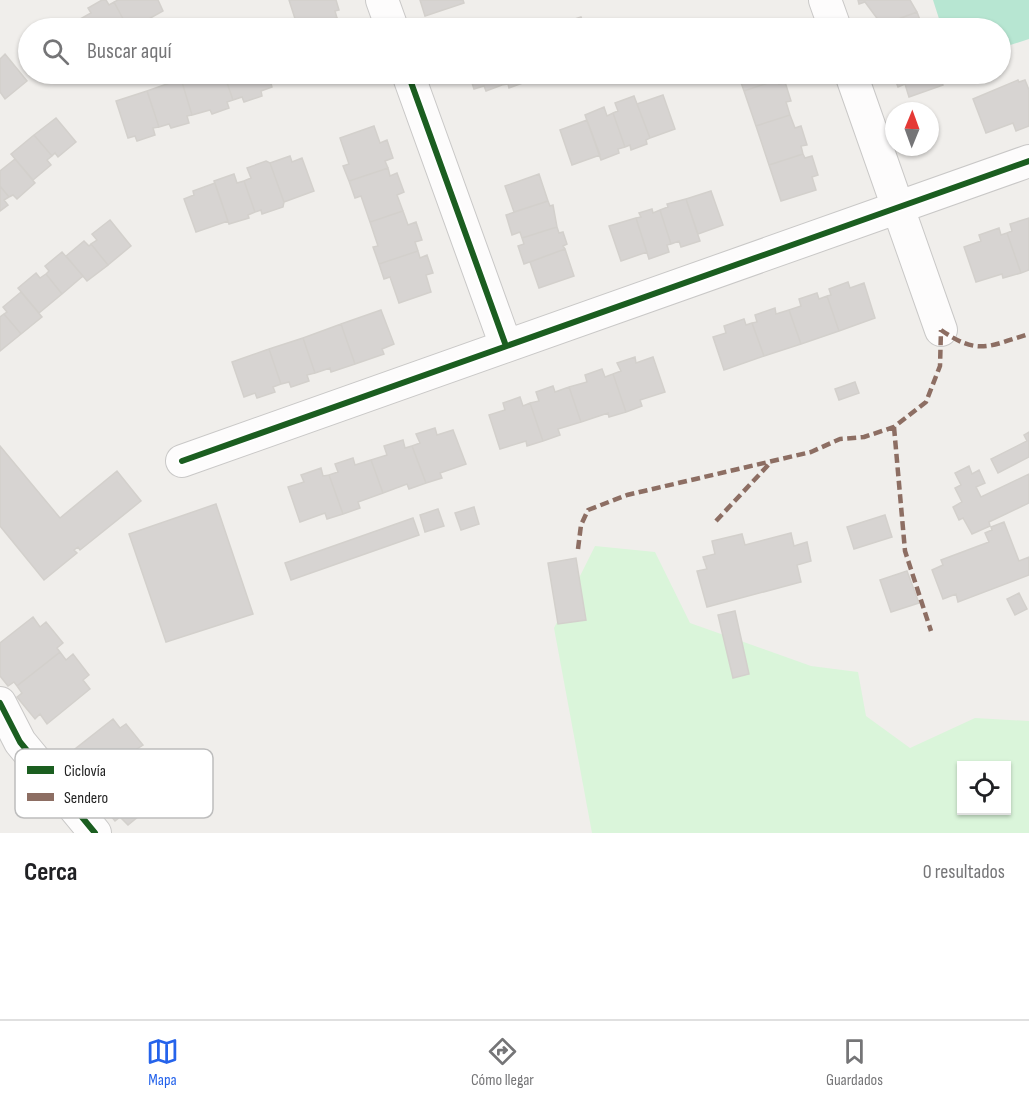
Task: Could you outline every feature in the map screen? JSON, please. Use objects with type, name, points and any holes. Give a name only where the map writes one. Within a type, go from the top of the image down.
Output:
[{"type":"street","points":[[382,0],[388,18]]},
{"type":"street","points":[[825,0],[831,18]]},
{"type":"street","points":[[412,84],[506,346]]},
{"type":"street","points":[[855,84],[941,330]]},
{"type":"street","points":[[182,461],[1029,161]]},
{"type":"street","points":[[0,703],[26,749]]},
{"type":"street","points":[[82,818],[94,833]]},
{"type":"green space","points":[[933,0],[1029,0],[1029,39],[1011,45],[1011,18],[939,18]]},
{"type":"green space","points":[[595,546],[655,552],[690,623],[811,666],[858,672],[866,716],[910,748],[975,718],[1029,721],[1029,833],[592,833],[554,628]]},
{"type":"building","points":[[102,0],[106,0],[109,5],[114,2],[123,18],[82,18],[91,13],[88,8]]},
{"type":"building","points":[[118,0],[158,0],[163,11],[150,18],[123,18],[114,2]]},
{"type":"building","points":[[289,0],[336,0],[339,10],[335,11],[337,18],[295,18]]},
{"type":"building","points":[[420,0],[463,0],[464,3],[425,16]]},
{"type":"building","points":[[858,0],[910,0],[917,12],[901,18],[877,18],[865,2],[859,4]]},
{"type":"building","points":[[917,12],[919,18],[901,18]]},
{"type":"building","points":[[5,54],[18,70],[18,84],[23,84],[5,99],[0,92],[0,59]]},
{"type":"building","points":[[1025,80],[1029,90],[1029,126],[1016,131],[1013,123],[986,133],[973,99],[1011,83]]},
{"type":"building","points":[[167,84],[183,84],[192,115],[187,116],[189,123],[171,128],[169,124],[159,127],[147,91]]},
{"type":"building","points":[[183,84],[227,84],[233,100],[227,102],[229,108],[212,114],[210,110],[192,115]]},
{"type":"building","points":[[227,84],[271,84],[272,87],[261,91],[262,96],[244,102],[242,97],[233,100]]},
{"type":"building","points":[[472,84],[502,85],[486,91],[484,86],[474,89]]},
{"type":"building","points":[[508,84],[520,84],[509,88]]},
{"type":"building","points":[[742,84],[765,84],[744,91]]},
{"type":"building","points":[[765,84],[786,84],[791,101],[786,102],[790,115],[756,126],[744,91]]},
{"type":"building","points":[[905,84],[943,84],[943,85],[909,97]]},
{"type":"building","points":[[147,91],[159,127],[153,128],[155,135],[137,141],[135,136],[128,138],[116,101]]},
{"type":"building","points":[[663,95],[675,129],[650,138],[637,104]]},
{"type":"building","points":[[634,96],[650,138],[646,140],[647,144],[631,150],[630,145],[625,147],[613,113],[618,111],[615,103]]},
{"type":"building","points":[[604,107],[607,116],[613,113],[625,147],[618,149],[619,153],[601,160],[585,115]]},
{"type":"building","points":[[790,115],[795,128],[801,126],[807,145],[801,146],[803,154],[769,165],[756,126]]},
{"type":"building","points":[[56,118],[76,142],[58,157],[55,153],[52,156],[34,135]]},
{"type":"building","points":[[587,120],[600,155],[572,165],[560,130]]},
{"type":"building","points":[[374,126],[380,143],[387,140],[393,158],[385,161],[388,168],[349,181],[343,166],[349,164],[340,138]]},
{"type":"building","points":[[34,135],[52,156],[47,160],[51,165],[33,180],[11,154]]},
{"type":"building","points":[[803,154],[805,158],[812,156],[818,175],[812,177],[816,190],[781,201],[769,165]]},
{"type":"building","points":[[290,156],[292,162],[302,158],[314,191],[284,202],[270,163]]},
{"type":"building","points":[[15,159],[35,183],[17,199],[13,195],[9,197],[0,186],[0,171]]},
{"type":"building","points":[[266,161],[270,163],[284,202],[283,207],[262,214],[261,210],[255,212],[244,181],[251,178],[247,168]]},
{"type":"building","points":[[388,168],[390,176],[397,173],[404,192],[397,195],[403,211],[370,222],[361,196],[355,198],[349,181]]},
{"type":"building","points":[[234,174],[237,183],[244,181],[255,212],[248,215],[249,218],[229,224],[214,181]]},
{"type":"building","points":[[539,174],[548,201],[514,212],[505,186]]},
{"type":"building","points":[[215,183],[228,221],[196,232],[184,199],[194,195],[193,191]]},
{"type":"building","points":[[0,186],[9,197],[4,200],[8,205],[0,211]]},
{"type":"building","points":[[711,191],[723,225],[698,234],[686,199]]},
{"type":"building","points":[[686,199],[700,241],[681,247],[679,241],[671,244],[660,210],[668,207],[667,204]]},
{"type":"building","points":[[548,201],[550,206],[553,205],[557,227],[522,238],[520,232],[512,235],[506,215]]},
{"type":"building","points":[[652,209],[653,213],[660,210],[671,244],[667,245],[669,252],[649,259],[636,218],[641,217],[639,213]]},
{"type":"building","points":[[403,211],[408,225],[416,222],[422,240],[415,242],[418,251],[379,264],[373,247],[378,246],[370,222]]},
{"type":"building","points":[[636,218],[647,252],[621,261],[609,226]]},
{"type":"building","points":[[1029,218],[1029,270],[1021,273],[1007,233],[1012,231],[1010,224]]},
{"type":"building","points":[[110,220],[131,246],[108,265],[91,244],[97,240],[92,234]]},
{"type":"building","points":[[557,227],[559,233],[563,232],[567,244],[563,246],[565,249],[524,264],[518,246],[524,244],[522,238]]},
{"type":"building","points":[[999,228],[1001,235],[1007,233],[1021,273],[1003,278],[1002,274],[976,282],[964,247],[981,241],[979,235]]},
{"type":"building","points":[[84,241],[89,246],[91,244],[108,265],[87,281],[66,256]]},
{"type":"building","points":[[565,249],[574,276],[539,288],[530,262]]},
{"type":"building","points":[[418,251],[420,258],[427,255],[433,273],[426,275],[431,292],[399,303],[390,277],[384,279],[379,264]]},
{"type":"building","points":[[62,252],[83,276],[62,294],[46,274],[49,271],[45,266]]},
{"type":"building","points":[[36,273],[40,278],[46,274],[62,294],[39,313],[18,288]]},
{"type":"building","points":[[848,282],[850,288],[864,283],[875,318],[839,331],[827,296],[831,295],[829,289]]},
{"type":"building","points":[[21,292],[42,317],[21,334],[4,314],[7,312],[3,307]]},
{"type":"building","points":[[817,293],[819,299],[827,296],[839,331],[801,344],[789,310],[801,306],[799,299]]},
{"type":"building","points":[[775,308],[776,314],[789,310],[801,344],[764,356],[752,323],[757,322],[755,315]]},
{"type":"building","points":[[381,310],[394,344],[382,349],[384,354],[355,364],[341,324]]},
{"type":"building","points":[[4,314],[21,334],[0,351],[0,317]]},
{"type":"building","points":[[744,319],[746,325],[752,323],[764,356],[724,370],[713,337],[726,333],[724,326]]},
{"type":"building","points":[[341,324],[355,364],[331,372],[330,368],[315,373],[303,338]]},
{"type":"building","points":[[303,338],[315,373],[307,375],[309,381],[291,387],[289,382],[281,384],[269,349]]},
{"type":"building","points":[[269,349],[281,384],[273,387],[275,392],[257,398],[255,393],[244,397],[232,362]]},
{"type":"building","points":[[635,357],[636,363],[653,357],[665,392],[640,400],[642,406],[626,412],[613,374],[621,371],[617,363]]},
{"type":"building","points":[[602,369],[605,377],[613,374],[626,412],[609,417],[608,413],[581,422],[569,387],[587,382],[585,375]]},
{"type":"building","points":[[855,382],[859,393],[839,400],[835,389]]},
{"type":"building","points":[[553,386],[555,392],[569,387],[581,422],[558,429],[560,435],[543,441],[530,403],[539,401],[536,392]]},
{"type":"building","points":[[520,397],[523,406],[530,403],[543,441],[527,446],[526,441],[500,449],[489,415],[505,410],[503,403]]},
{"type":"building","points":[[435,428],[437,435],[453,430],[466,464],[440,473],[442,478],[426,483],[412,446],[420,443],[416,434]]},
{"type":"building","points":[[1029,432],[1029,457],[998,473],[991,459],[1027,441],[1024,435]]},
{"type":"building","points":[[403,440],[405,448],[412,446],[426,483],[409,489],[407,484],[383,493],[371,460],[387,455],[384,446]]},
{"type":"building","points":[[0,446],[60,518],[117,471],[141,501],[80,550],[78,547],[74,550],[77,553],[44,580],[0,526]]},
{"type":"building","points":[[353,458],[355,465],[371,460],[383,493],[358,502],[360,508],[343,514],[329,475],[338,472],[335,464]]},
{"type":"building","points":[[969,466],[972,474],[979,470],[985,483],[976,487],[981,497],[1029,474],[1029,503],[989,522],[990,526],[972,534],[963,518],[959,520],[953,507],[962,502],[955,488],[961,485],[955,473]]},
{"type":"building","points":[[321,468],[323,476],[329,475],[343,514],[327,519],[325,513],[300,522],[288,487],[304,482],[301,475]]},
{"type":"building","points":[[216,504],[253,614],[166,642],[129,534]]},
{"type":"building","points":[[474,507],[479,524],[461,530],[455,513]]},
{"type":"building","points":[[438,509],[444,526],[425,532],[420,515]]},
{"type":"building","points":[[885,515],[892,537],[854,549],[847,527]]},
{"type":"building","points":[[413,518],[419,535],[291,580],[285,563]]},
{"type":"building","points":[[1004,522],[1019,561],[1029,557],[1029,575],[958,602],[956,594],[943,599],[932,570],[943,565],[941,560],[989,542],[985,533],[992,530],[991,527]]},
{"type":"building","points":[[791,533],[794,546],[807,542],[811,561],[797,565],[801,582],[707,607],[697,571],[707,569],[703,557],[715,554],[712,541],[742,534],[745,545]]},
{"type":"building","points":[[576,558],[586,620],[558,624],[548,563]]},
{"type":"building","points":[[907,571],[919,603],[891,612],[880,580]]},
{"type":"building","points":[[1019,593],[1027,609],[1015,615],[1007,599]]},
{"type":"building","points":[[735,611],[749,674],[733,678],[718,615]]},
{"type":"building","points":[[33,617],[40,627],[46,622],[63,643],[57,648],[60,652],[17,686],[14,682],[8,686],[0,676],[0,643]]},
{"type":"building","points":[[60,652],[66,660],[73,654],[89,675],[83,680],[90,689],[47,724],[40,714],[35,719],[17,697],[22,693],[17,686]]},
{"type":"building","points":[[113,719],[120,728],[126,724],[143,745],[137,749],[75,749]]},
{"type":"building","points":[[121,818],[137,818],[128,825]]},
{"type":"marked path","points":[[941,330],[975,346],[993,345],[1029,334]]},
{"type":"marked path","points":[[578,549],[581,525],[588,510],[627,495],[811,452],[840,439],[864,437],[894,427],[926,402],[940,366],[941,330]]},
{"type":"marked path","points":[[894,427],[905,551],[931,631]]},
{"type":"marked path","points":[[716,521],[772,461]]},
{"type":"cycle path","points":[[412,84],[506,346]]},
{"type":"cycle path","points":[[182,461],[1029,161]]},
{"type":"cycle path","points":[[0,703],[26,749]]},
{"type":"cycle path","points":[[83,818],[95,833]]}]
